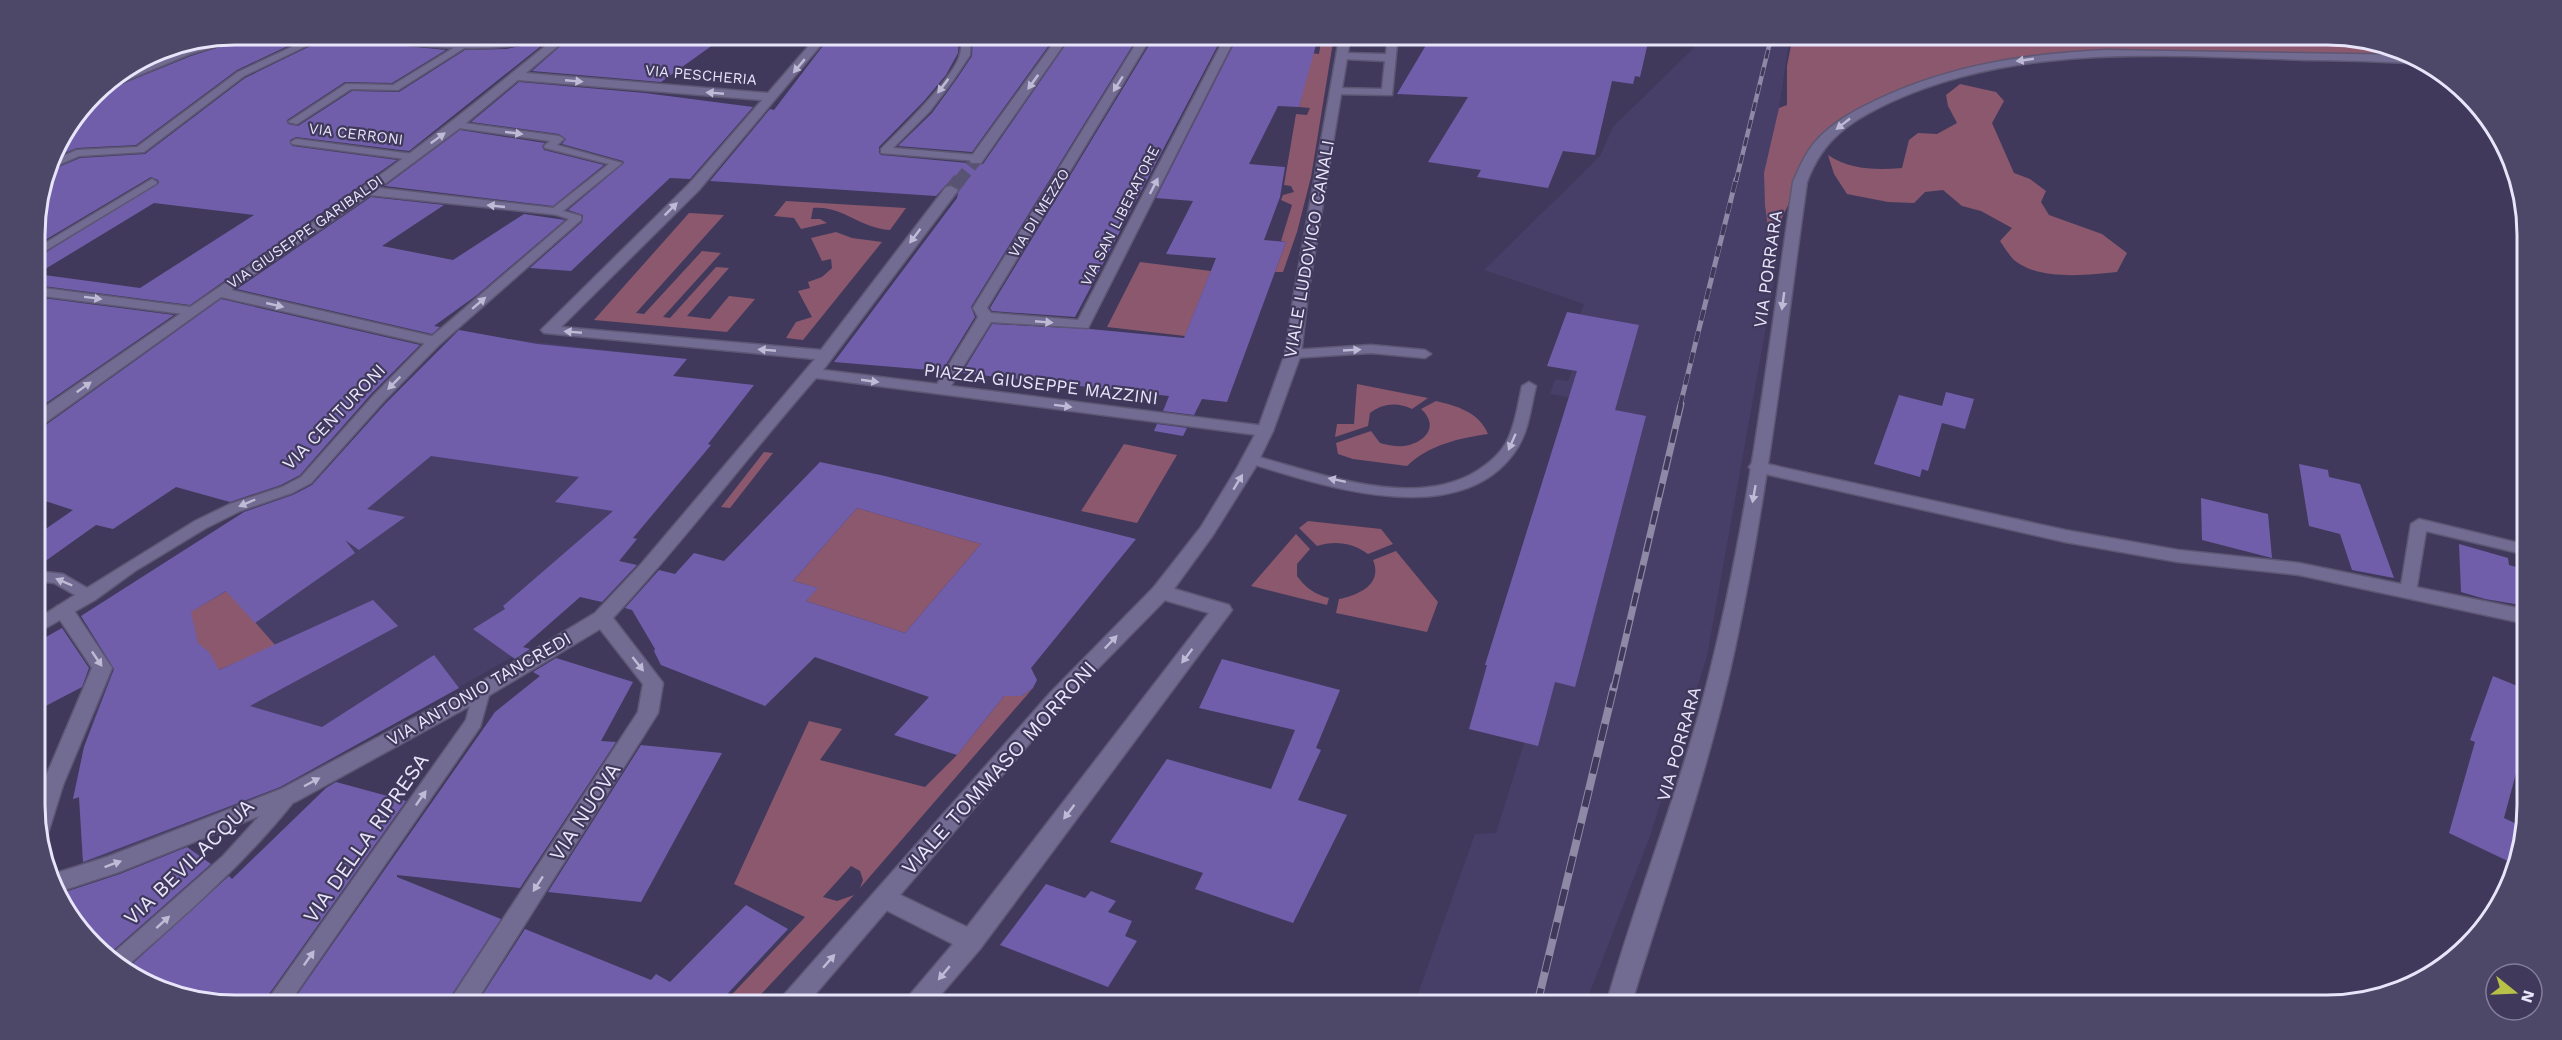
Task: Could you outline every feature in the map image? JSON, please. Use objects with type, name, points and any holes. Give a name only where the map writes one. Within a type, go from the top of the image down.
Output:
[{"type":"street","name":"VIA GIUSEPPE GARIBALDI","points":[[45,415],[218,292],[367,191],[456,125],[554,45]]},
{"type":"street","points":[[773,97],[816,45]]},
{"type":"street","points":[[976,159],[1058,45]]},
{"type":"street","name":"VIA DI MEZZO","points":[[941,390],[986,317],[980,308],[1141,45]]},
{"type":"street","name":"VIA SAN LIBERATORE","points":[[986,317],[1083,325],[1226,45]]},
{"type":"street","name":"VIALE LUDOVICO CANALI","points":[[1207,531],[1251,459],[1265,431],[1293,354],[1301,294],[1345,45]]},
{"type":"street","points":[[1337,92],[1388,93],[1393,45]]},
{"type":"street","name":"VIA PORRARA","points":[[1621,995],[1709,715],[1736,598],[1758,467],[1800,182],[1806,162],[1817,146],[1851,118],[1894,95],[1942,78],[1994,64],[2050,57],[2134,54],[2396,59]]},
{"type":"street","points":[[1344,56],[1392,58]]},
{"type":"street","name":"VIA PESCHERIA","points":[[518,74],[773,97]]},
{"type":"street","name":"VIA PESCHERIA","points":[[773,97],[699,180],[549,330],[825,355]]},
{"type":"street","name":"VIA ANTONIO TANCREDI","points":[[61,881],[111,865],[289,795],[481,691],[602,618],[649,567],[758,434],[812,373],[951,190]]},
{"type":"street","points":[[367,191],[554,212]]},
{"type":"street","points":[[218,292],[435,341]]},
{"type":"street","name":"PIAZZA GIUSEPPE MAZZINI","points":[[812,373],[1265,431]]},
{"type":"street","points":[[1758,467],[2065,536],[2178,556],[2299,569],[2471,604],[2517,616]]},
{"type":"street","name":"VIALE TOMMASO MORRONI","points":[[800,995],[1057,698],[1161,592],[1207,531]]},
{"type":"street","points":[[925,995],[971,941],[1222,610],[1161,592]]},
{"type":"street","points":[[45,807],[52,785],[102,668],[64,611]]},
{"type":"street","name":"VIA NUOVA","points":[[466,995],[648,713],[653,683],[602,618]]},
{"type":"street","points":[[884,898],[971,941]]},
{"type":"lane","points":[[59,162],[77,153],[140,150],[242,74],[304,45]]},
{"type":"lane","points":[[293,122],[349,86],[395,88],[463,45]]},
{"type":"lane","points":[[965,45],[965,55],[949,79],[926,109],[885,151],[976,159]]},
{"type":"lane","points":[[181,53],[199,49]]},
{"type":"lane","points":[[129,77],[187,52]]},
{"type":"lane","points":[[456,125],[559,139],[549,146],[616,163],[554,212]]},
{"type":"lane","name":"VIA CERRONI","points":[[296,142],[413,157]]},
{"type":"lane","points":[[45,248],[152,182]]},
{"type":"lane","name":"VIA CENTURONI","points":[[45,622],[89,596],[155,551],[217,516],[261,497],[297,486],[306,480],[379,398],[435,341],[577,218],[554,212]]},
{"type":"lane","points":[[45,292],[191,311]]},
{"type":"lane","points":[[1293,354],[1371,349],[1425,354]]},
{"type":"lane","points":[[1251,459],[1295,472],[1406,493],[1445,490],[1487,472],[1511,448],[1529,386]]},
{"type":"lane","points":[[2408,592],[2419,524],[2517,548]]},
{"type":"lane","points":[[45,577],[57,578],[89,596]]},
{"type":"lane","name":"VIA DELLA RIPRESA","points":[[283,995],[474,722],[481,691]]},
{"type":"lane","name":"VIA BEVILACQUA","points":[[121,957],[210,880],[274,814],[289,795]]},
{"type":"shaded area","points":[[1320,45],[1333,45],[1311,177],[1297,232],[1283,272],[1275,272],[1286,242],[1281,241],[1292,205],[1281,200],[1283,195],[1294,192],[1291,186],[1284,185],[1296,114],[1307,115],[1310,108],[1299,107],[1311,53],[1319,54]]},
{"type":"shaded area","points":[[1697,45],[1788,45],[1777,138],[1783,198],[1774,282],[1707,656],[1650,836],[1589,995],[1418,995],[1475,834],[1496,833],[1524,743],[1469,729],[1488,665],[1485,665],[1568,402],[1568,397],[1550,394],[1555,379],[1568,381],[1572,371],[1547,366],[1567,312],[1580,314],[1584,304],[1484,270],[1600,156],[1613,127]]},
{"type":"shaded area","points":[[1791,45],[2327,45],[2376,51],[2394,58],[2134,54],[2032,59],[1894,95],[1817,145],[1770,243],[1764,173],[1779,108],[1787,105],[1787,66]]},
{"type":"shaded area","points":[[1960,84],[1996,92],[2004,101],[1992,123],[2014,173],[2030,179],[2046,191],[2041,202],[2049,215],[2102,234],[2127,253],[2117,272],[2064,275],[2024,267],[2014,260],[2000,241],[2012,228],[1981,211],[1962,206],[1943,190],[1925,192],[1914,203],[1888,202],[1847,194],[1834,174],[1828,155],[1845,164],[1864,168],[1902,168],[1909,140],[1918,133],[1937,134],[1957,123],[1948,106],[1946,95]]},
{"type":"shaded area","points":[[786,201],[906,208],[890,230],[869,225],[842,213],[823,208],[813,208],[811,219],[820,219],[827,223],[801,229],[794,218],[774,216]]},
{"type":"shaded area","points":[[689,213],[724,215],[636,313],[644,314],[702,251],[721,253],[663,317],[670,318],[716,267],[729,268],[687,316],[710,319],[729,296],[755,299],[727,332],[594,320]]},
{"type":"shaded area","points":[[836,232],[852,238],[882,242],[803,340],[786,338],[796,322],[812,317],[798,291],[810,288],[808,282],[822,277],[832,268],[831,259],[822,261],[811,238]]},
{"type":"shaded area","points":[[1140,262],[1211,271],[1185,336],[1107,327]]},
{"type":"shaded area","points":[[499,338],[687,359],[641,414],[622,432],[711,445],[631,537],[637,539],[616,566],[512,657],[285,786],[83,865],[79,798],[73,799],[84,747],[108,675],[114,672],[86,613],[250,510],[311,487],[380,409],[446,347]]},
{"type":"shaded area","points":[[1357,384],[1428,398],[1412,409],[1401,405],[1380,407],[1370,413],[1368,426],[1335,437],[1337,424],[1354,424]]},
{"type":"shaded area","points":[[1436,401],[1473,415],[1484,426],[1488,434],[1445,444],[1425,453],[1407,466],[1353,459],[1338,454],[1336,443],[1371,431],[1380,443],[1404,446],[1418,441],[1428,433],[1430,427],[1427,415],[1421,409]]},
{"type":"shaded area","points":[[1124,444],[1177,455],[1137,523],[1081,511]]},
{"type":"shaded area","points":[[764,452],[773,453],[730,508],[721,507]]},
{"type":"shaded area","points":[[857,508],[981,544],[905,633],[806,601],[817,588],[793,581]]},
{"type":"shaded area","points":[[1308,521],[1381,529],[1393,544],[1368,554],[1356,547],[1344,544],[1330,543],[1317,546],[1299,528]]},
{"type":"shaded area","points":[[1296,534],[1310,549],[1297,564],[1297,576],[1311,590],[1329,598],[1327,605],[1251,586]]},
{"type":"shaded area","points":[[1396,551],[1438,602],[1427,632],[1336,613],[1339,599],[1354,595],[1372,582],[1375,576],[1373,560]]},
{"type":"shaded area","points":[[270,566],[246,612],[276,646],[204,676],[173,622]]},
{"type":"shaded area","points":[[1033,688],[860,888],[863,880],[860,871],[851,866],[823,897],[837,901],[854,895],[760,995],[731,995],[805,917],[734,884],[809,721],[842,729],[820,760],[925,787],[957,755],[1004,696],[1022,696]]},
{"type":"building","points":[[226,45],[290,45],[237,70],[136,145],[77,148],[64,153],[84,119],[118,86],[191,56]]},
{"type":"building","points":[[313,45],[396,45],[446,50],[392,83],[345,82],[287,120],[288,124],[298,126],[352,91],[399,92],[465,50],[542,45],[409,151],[296,137],[290,140],[292,146],[397,160],[190,305],[45,286],[45,275],[140,288],[254,215],[154,203],[45,269],[45,253],[159,183],[151,177],[45,240],[45,223],[51,186],[57,168],[80,158],[145,154],[245,78]]},
{"type":"building","points":[[562,45],[713,45],[661,82],[532,71]]},
{"type":"building","points":[[824,45],[958,45],[958,53],[946,75],[879,147],[879,153],[971,165],[983,164],[1065,45],[1133,45],[971,307],[975,317],[942,371],[834,362],[957,198],[959,188],[952,184],[946,185],[936,196],[710,181],[770,109],[774,110]]},
{"type":"building","points":[[972,45],[1049,45],[972,152],[898,146],[932,113],[972,56]]},
{"type":"building","points":[[1149,45],[1218,45],[1075,317],[992,311],[990,308]]},
{"type":"building","points":[[1233,45],[1316,45],[1299,107],[1278,106],[1249,164],[1285,167],[1280,197],[1264,240],[1286,242],[1227,402],[1202,399],[1194,415],[1163,411],[1169,396],[962,373],[992,324],[1090,329],[1184,338],[1216,258],[1166,254],[1193,201],[1156,198]]},
{"type":"building","points":[[1426,45],[1647,45],[1640,77],[1635,76],[1633,84],[1612,81],[1595,155],[1563,151],[1548,188],[1477,177],[1481,170],[1428,162],[1468,97],[1397,94]]},
{"type":"building","points":[[519,82],[645,93],[753,107],[690,179],[670,178],[571,271],[530,268],[582,222],[583,215],[568,210],[624,163],[562,144],[566,139],[559,134],[471,122]]},
{"type":"building","points":[[460,130],[545,143],[542,146],[544,150],[604,165],[553,206],[385,186]]},
{"type":"building","points":[[371,197],[444,205],[382,246],[453,260],[524,214],[565,220],[477,295],[434,326],[440,327],[432,334],[237,289]]},
{"type":"building","points":[[45,298],[174,315],[45,404]]},
{"type":"building","points":[[221,299],[420,345],[372,393],[300,475],[281,485],[230,502],[176,487],[113,529],[96,525],[45,561],[45,529],[73,510],[45,501],[45,426]]},
{"type":"building","points":[[1567,312],[1639,325],[1615,410],[1646,416],[1575,687],[1555,682],[1538,746],[1469,729],[1487,665],[1485,665],[1577,371],[1547,366]]},
{"type":"building","points":[[459,330],[537,344],[687,359],[673,376],[754,385],[708,444],[711,445],[633,538],[637,539],[619,561],[637,565],[602,602],[580,597],[523,647],[530,649],[515,659],[473,629],[505,609],[503,606],[613,511],[555,502],[579,477],[431,456],[367,509],[405,517],[359,550],[345,540],[355,553],[255,623],[226,591],[191,612],[198,643],[209,652],[219,670],[373,600],[398,626],[250,706],[322,727],[434,655],[459,688],[280,787],[83,862],[79,797],[73,799],[84,747],[114,669],[81,616],[244,512],[293,495],[312,485],[386,403]]},
{"type":"building","points":[[1946,392],[1974,399],[1965,429],[1942,423],[1928,471],[1922,469],[1920,477],[1874,464],[1899,395],[1942,406]]},
{"type":"building","points":[[1157,424],[1187,428],[1183,436],[1154,431]]},
{"type":"building","points":[[820,462],[1136,539],[1031,668],[1037,680],[1033,688],[1022,696],[1004,696],[957,755],[894,735],[929,697],[815,657],[765,706],[661,665],[655,649],[632,610],[625,608],[659,570],[675,574],[694,553],[724,561]],"holes":[[[857,508],[981,544],[905,633],[806,601],[818,588],[793,581]]]},
{"type":"building","points":[[2299,464],[2328,470],[2329,477],[2360,484],[2394,578],[2352,570],[2340,534],[2309,526]]},
{"type":"building","points":[[2201,498],[2268,514],[2272,558],[2202,540]]},
{"type":"building","points":[[2459,544],[2508,558],[2509,565],[2517,567],[2517,604],[2461,592]]},
{"type":"building","points":[[62,628],[89,668],[82,687],[45,706],[45,638]]},
{"type":"building","points":[[556,658],[633,682],[601,741],[616,742],[520,888],[397,875],[397,877],[501,919],[452,995],[297,995],[495,712],[540,676],[533,672]]},
{"type":"building","points":[[1222,659],[1340,690],[1316,748],[1321,750],[1298,800],[1347,815],[1293,923],[1195,889],[1203,873],[1110,842],[1167,759],[1271,789],[1295,730],[1199,708]]},
{"type":"building","points":[[2493,676],[2517,686],[2517,769],[2504,818],[2516,823],[2509,861],[2449,833],[2475,742],[2470,740]]},
{"type":"building","points":[[641,745],[722,753],[641,902],[548,892]]},
{"type":"building","points":[[336,782],[406,801],[268,995],[223,995],[198,991],[174,985],[132,964],[229,876],[232,879],[326,788]]},
{"type":"building","points":[[187,847],[211,864],[113,950],[92,930],[77,911],[66,892],[120,874]]},
{"type":"building","points":[[1046,884],[1085,898],[1091,891],[1116,901],[1108,912],[1132,921],[1125,936],[1137,941],[1108,987],[1000,945]]},
{"type":"building","points":[[746,905],[788,929],[726,995],[482,995],[525,929],[651,980],[656,974],[670,982]]},
{"type":"tunnel","points":[[959,181],[976,160]]},
{"type":"tunnel","points":[[951,190],[960,179]]},
{"type":"railway","points":[[1736,181],[1769,45]]},
{"type":"railway","points":[[1680,406],[1736,179]]},
{"type":"railway","points":[[1614,688],[1681,404]]},
{"type":"railway","points":[[1539,995],[1614,686]]}]
